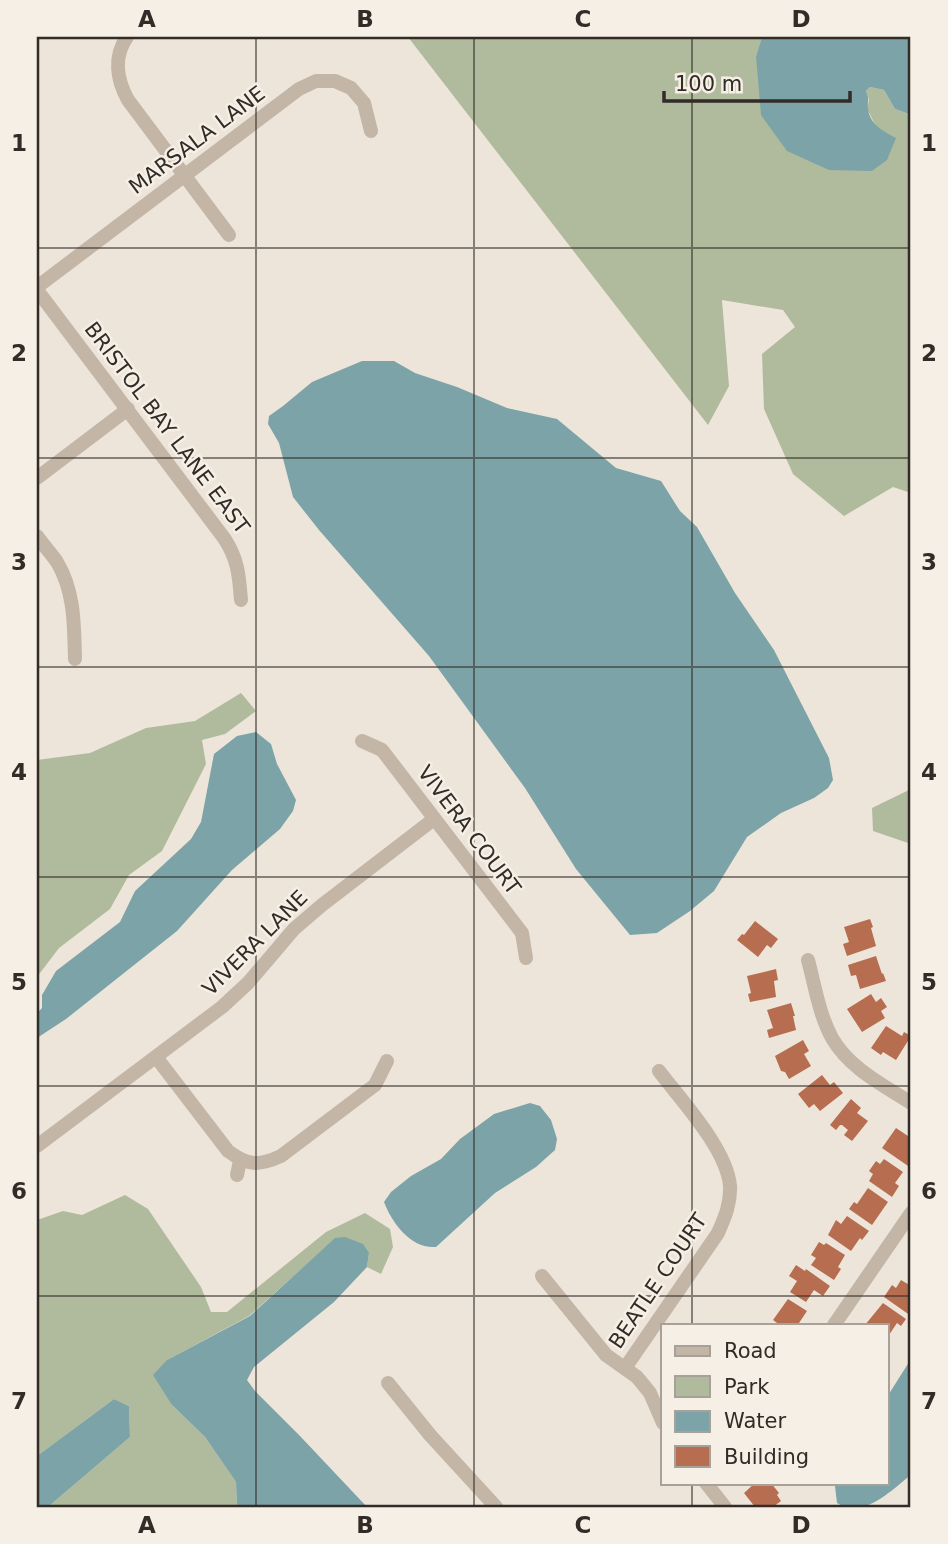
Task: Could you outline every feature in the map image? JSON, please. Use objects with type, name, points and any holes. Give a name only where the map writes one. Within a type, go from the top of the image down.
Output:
[{"type":"street","points":[[127,37],[119,56],[121,87],[229,235]]},
{"type":"street","name":"MARSALA LANE","points":[[37,289],[299,89],[316,81],[335,81],[351,88],[364,103],[371,131]]},
{"type":"street","name":"BRISTOL BAY LANE EAST","points":[[37,289],[233,551],[238,566],[241,600]]},
{"type":"street","points":[[37,478],[128,410]]},
{"type":"street","points":[[37,536],[58,564],[67,585],[73,608],[75,659]]},
{"type":"street","name":"VIVERA COURT","points":[[362,741],[383,751],[522,933],[526,958]]},
{"type":"street","name":"VIVERA LANE","points":[[37,1146],[222,1007],[294,929],[321,905],[434,819]]},
{"type":"street","points":[[808,960],[824,1019],[833,1040],[849,1059],[868,1075],[911,1103]]},
{"type":"street","points":[[156,1057],[239,1168],[281,1156],[375,1085],[387,1061]]},
{"type":"street","name":"BEATLE COURT","points":[[625,1368],[718,1233],[728,1211],[730,1186],[724,1161],[659,1071]]},
{"type":"street","points":[[835,1324],[911,1213]]},
{"type":"street","points":[[542,1276],[606,1355],[637,1377],[650,1393],[661,1418]]},
{"type":"street","points":[[388,1383],[430,1435],[496,1507]]},
{"type":"street","points":[[707,1484],[724,1507]]},
{"type":"green space","points":[[408,37],[762,37],[756,56],[877,128],[867,109],[869,100],[866,91],[870,87],[884,90],[895,109],[911,113],[911,493],[893,487],[844,516],[793,474],[764,409],[762,354],[795,327],[783,310],[722,300],[729,386],[708,425]]},
{"type":"green space","points":[[241,693],[256,711],[225,734],[202,740],[206,764],[162,851],[129,875],[110,909],[59,948],[37,977],[37,760],[90,753],[146,728],[195,721]]},
{"type":"green space","points":[[911,789],[911,846],[873,831],[872,808]]},
{"type":"green space","points":[[125,1195],[148,1209],[201,1287],[211,1312],[227,1312],[326,1232],[365,1213],[390,1229],[393,1247],[381,1274],[367,1267],[369,1253],[335,1239],[249,1316],[167,1360],[172,1405],[205,1437],[236,1482],[237,1507],[48,1507],[130,1437],[129,1406],[114,1399],[37,1456],[37,1220],[63,1211],[82,1215]]},
{"type":"water","points":[[762,37],[911,37],[911,113],[895,109],[884,90],[870,87],[866,91],[871,119],[882,130],[896,138],[887,160],[872,171],[829,170],[787,151],[761,115],[756,56]]},
{"type":"water","points":[[362,361],[394,361],[415,373],[507,408],[557,419],[616,468],[661,481],[680,511],[697,527],[735,593],[774,650],[829,758],[833,780],[828,788],[814,798],[781,813],[747,837],[714,891],[657,933],[630,935],[576,869],[525,788],[429,656],[293,497],[279,443],[268,424],[269,416],[312,382]]},
{"type":"water","points":[[256,732],[271,744],[277,764],[296,800],[293,811],[280,829],[232,870],[177,931],[66,1019],[37,1038],[37,1013],[42,1008],[42,995],[56,971],[120,922],[135,891],[191,839],[201,822],[214,754],[237,736]]},
{"type":"water","points":[[530,1103],[540,1106],[551,1120],[557,1139],[555,1150],[536,1167],[495,1193],[436,1247],[418,1244],[397,1226],[384,1202],[391,1192],[411,1176],[441,1159],[460,1139],[494,1114]]},
{"type":"water","points":[[345,1237],[363,1244],[369,1253],[367,1267],[334,1302],[254,1367],[247,1380],[367,1507],[237,1507],[236,1482],[205,1437],[172,1405],[153,1375],[167,1360],[250,1316],[335,1238]]},
{"type":"water","points":[[911,1359],[911,1475],[867,1506],[847,1507],[837,1503],[836,1484],[888,1484],[888,1395]]},
{"type":"water","points":[[114,1399],[129,1406],[130,1437],[48,1507],[37,1507],[37,1456]]},
{"type":"building","points":[[870,919],[876,946],[847,956],[843,944],[849,942],[844,927]]},
{"type":"building","points":[[755,921],[778,939],[771,948],[767,945],[758,957],[737,940]]},
{"type":"building","points":[[876,956],[886,981],[860,989],[856,975],[851,976],[848,965]]},
{"type":"building","points":[[776,969],[776,997],[750,1002],[747,976]]},
{"type":"building","points":[[871,994],[876,1002],[881,998],[887,1007],[881,1011],[885,1018],[862,1032],[847,1009]]},
{"type":"building","points":[[791,1003],[796,1030],[769,1038],[767,1030],[773,1028],[767,1010]]},
{"type":"building","points":[[886,1026],[902,1036],[904,1032],[911,1036],[896,1060],[871,1048]]},
{"type":"building","points":[[803,1040],[809,1051],[804,1054],[811,1066],[789,1079],[785,1072],[781,1071],[775,1056]]},
{"type":"building","points":[[822,1075],[830,1085],[834,1082],[843,1093],[820,1111],[814,1104],[809,1108],[798,1094]]},
{"type":"building","points":[[851,1099],[861,1108],[857,1113],[868,1121],[852,1141],[844,1135],[848,1130],[842,1125],[836,1130],[830,1125]]},
{"type":"building","points":[[896,1128],[911,1138],[911,1168],[882,1148]]},
{"type":"building","points":[[884,1159],[903,1172],[895,1183],[899,1186],[892,1197],[869,1181],[873,1174],[869,1171],[876,1161],[880,1164]]},
{"type":"building","points":[[868,1188],[888,1202],[872,1225],[849,1209],[854,1202],[857,1204]]},
{"type":"building","points":[[847,1216],[869,1231],[851,1251],[828,1235],[836,1220],[841,1224]]},
{"type":"building","points":[[819,1242],[824,1245],[826,1243],[845,1255],[834,1280],[811,1265],[816,1258],[811,1255]]},
{"type":"building","points":[[796,1265],[830,1286],[823,1296],[814,1290],[806,1302],[790,1292],[797,1281],[789,1276]]},
{"type":"building","points":[[901,1280],[911,1286],[911,1316],[884,1297],[892,1285],[896,1288]]},
{"type":"building","points":[[788,1299],[807,1311],[799,1323],[801,1324],[779,1324],[773,1320]]},
{"type":"building","points":[[883,1303],[906,1319],[901,1326],[897,1323],[888,1336],[888,1324],[866,1324]]},
{"type":"building","points":[[754,1484],[772,1484],[781,1501],[773,1507],[755,1507],[744,1493]]}]
